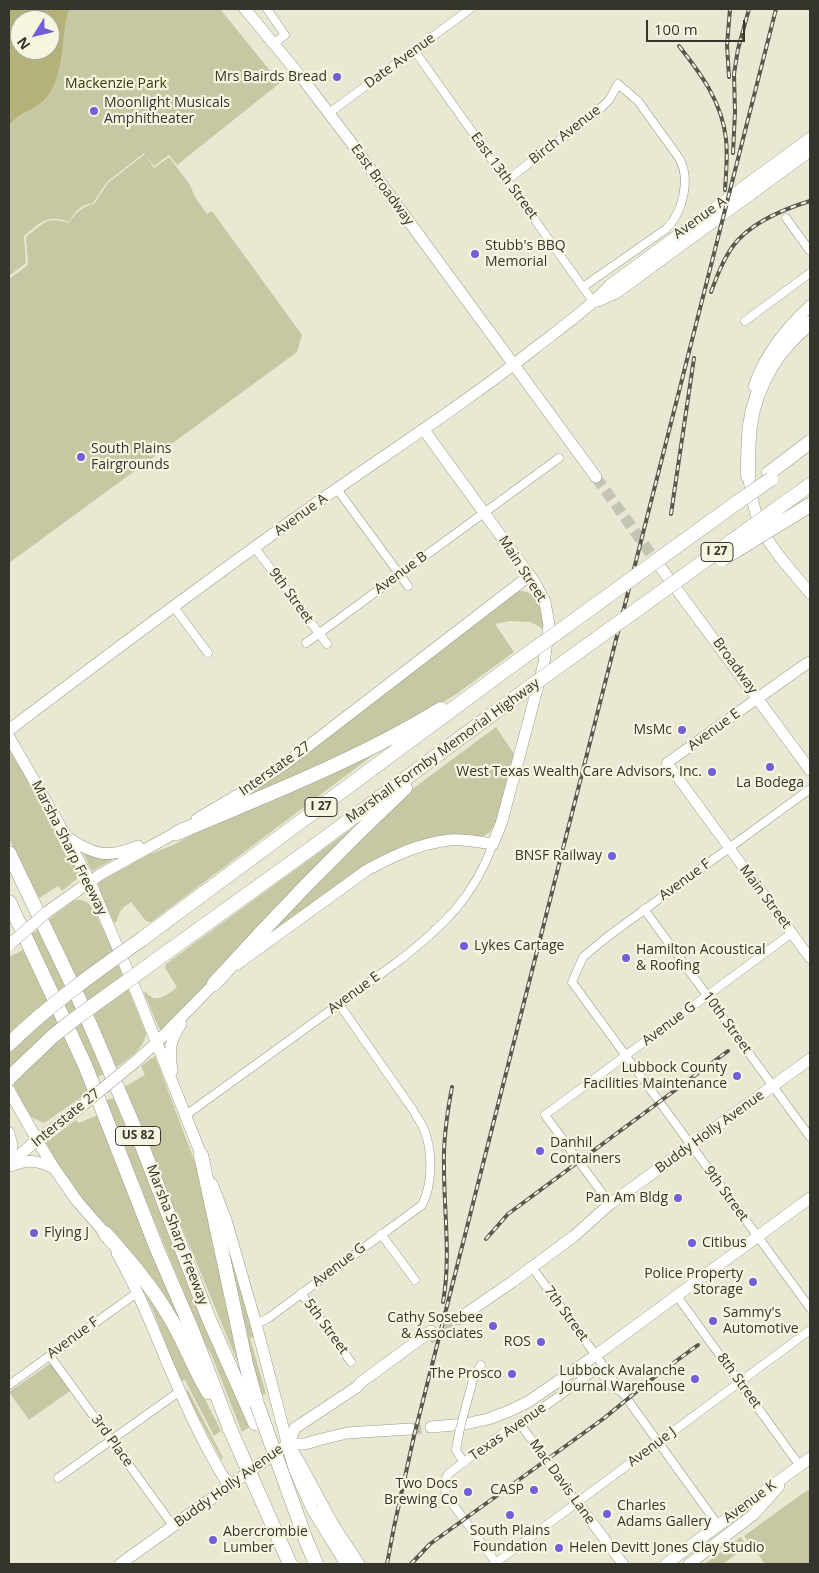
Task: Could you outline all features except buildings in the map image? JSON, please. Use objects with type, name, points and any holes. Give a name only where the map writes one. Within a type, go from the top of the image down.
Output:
[{"type":"highway","points":[[748,476],[750,428],[758,394],[778,356],[792,339],[810,323]]},
{"type":"highway","points":[[770,476],[810,442]]},
{"type":"highway","points":[[770,476],[810,451]]},
{"type":"highway","name":"Marshall Formby Memorial Highway","points":[[9,1044],[63,996],[142,940],[500,674],[735,504],[770,476]]},
{"type":"highway","name":"Marshall Formby Memorial Highway","points":[[9,1078],[72,1021],[810,484]]},
{"type":"highway","points":[[648,603],[681,585],[810,505]]},
{"type":"highway","points":[[177,833],[249,804],[372,747],[419,722],[500,674]]},
{"type":"highway","points":[[214,984],[273,918],[351,839],[454,742]]},
{"type":"highway","name":"Marsha Sharp Freeway","points":[[9,853],[80,999],[141,1143],[208,1317],[316,1564]]},
{"type":"highway","name":"Marsha Sharp Freeway","points":[[9,902],[84,1065],[157,1249],[192,1330],[230,1429],[290,1564]]},
{"type":"highway","points":[[201,1155],[246,1364],[257,1404],[306,1540]]},
{"type":"highway","points":[[104,1233],[157,1296],[203,1383],[230,1429]]},
{"type":"main road","name":"East Broadway","points":[[245,9],[329,113],[514,365]]},
{"type":"main road","name":"Avenue A","points":[[9,730],[91,667],[255,548],[514,365],[594,302],[610,285],[810,138]]},
{"type":"main road","name":"Avenue A","points":[[594,302],[616,293],[810,151]]},
{"type":"main road","points":[[810,306],[785,333],[769,356],[758,378],[751,396],[745,425],[744,444],[752,497],[760,526],[771,544],[810,593]]},
{"type":"main road","points":[[514,365],[596,477]]},
{"type":"main road","name":"Main Street","points":[[424,430],[529,576],[545,602],[549,625],[544,663],[502,821],[493,844]]},
{"type":"main road","name":"Broadway","points":[[658,564],[810,770]]},
{"type":"main road","name":"Interstate 27","points":[[9,945],[33,924],[90,882],[127,858],[177,833],[194,820],[241,793],[285,764],[529,576]]},
{"type":"main road","name":"Avenue E","points":[[758,698],[806,664],[810,656]]},
{"type":"main road","name":"Marsha Sharp Freeway","points":[[9,737],[90,882],[174,1085],[226,1220],[256,1324],[294,1469],[309,1502],[346,1564]]},
{"type":"main road","points":[[66,836],[84,849],[107,854],[120,853],[142,844],[159,842]]},
{"type":"main road","name":"Interstate 27","points":[[9,1165],[37,1140],[135,1062],[191,1009],[214,984],[243,960],[367,870],[420,846],[452,840],[493,844]]},
{"type":"main road","points":[[174,1085],[170,1050],[174,1034],[191,1009]]},
{"type":"main road","name":"Buddy Holly Avenue","points":[[459,1315],[810,1059]]},
{"type":"main road","points":[[9,1090],[54,1168],[77,1201],[104,1233],[125,1267],[138,1292],[180,1391],[229,1486]]},
{"type":"main road","points":[[9,1133],[12,1146],[9,1157]]},
{"type":"main road","points":[[9,1165],[29,1160],[54,1168]]},
{"type":"main road","name":"Texas Avenue","points":[[431,1427],[472,1423],[508,1412],[538,1396],[810,1198]]},
{"type":"main road","name":"Buddy Holly Avenue","points":[[120,1564],[288,1444],[295,1428],[430,1335]]},
{"type":"main road","points":[[288,1444],[305,1444],[347,1433],[410,1429]]},
{"type":"main road","name":"Marsha Sharp Freeway","points":[[288,1444],[334,1526],[359,1564]]},
{"type":"main road","name":"Avenue K","points":[[666,1564],[810,1458]]},
{"type":"main road","points":[[689,1564],[753,1515],[800,1466]]},
{"type":"street","points":[[267,9],[285,35],[273,44]]},
{"type":"street","name":"Date Avenue","points":[[329,113],[470,9]]},
{"type":"street","name":"East 13th Street","points":[[414,50],[594,302]]},
{"type":"street","name":"Birch Avenue","points":[[507,180],[598,111],[609,100],[618,84],[638,101],[683,164],[685,172],[683,196],[676,218],[666,229],[583,287]]},
{"type":"street","points":[[786,218],[810,252]]},
{"type":"street","points":[[745,321],[810,273]]},
{"type":"street","name":"Avenue B","points":[[306,642],[559,458]]},
{"type":"street","points":[[337,489],[408,586]]},
{"type":"street","name":"9th Street","points":[[255,548],[327,644]]},
{"type":"street","points":[[174,607],[208,653]]},
{"type":"street","name":"Avenue E","points":[[668,763],[758,698]]},
{"type":"street","name":"Main Street","points":[[668,763],[810,958]]},
{"type":"street","name":"Avenue F","points":[[572,982],[583,957],[644,909],[810,789]]},
{"type":"street","name":"Avenue E","points":[[186,1115],[423,942],[454,911],[473,886],[486,864],[493,844]]},
{"type":"street","name":"10th Street","points":[[644,909],[810,1137]]},
{"type":"street","name":"Avenue G","points":[[610,1204],[545,1115],[792,933]]},
{"type":"street","name":"9th Street","points":[[572,982],[810,1308]]},
{"type":"street","name":"Avenue G","points":[[256,1324],[267,1319],[422,1205],[427,1191],[430,1160],[429,1145],[423,1128],[413,1110],[339,1004]]},
{"type":"street","points":[[381,1234],[415,1280]]},
{"type":"street","name":"7th Street","points":[[537,1274],[718,1525]]},
{"type":"street","name":"Avenue F","points":[[9,1384],[138,1292]]},
{"type":"street","name":"5th Street","points":[[302,1293],[351,1362]]},
{"type":"street","name":"8th Street","points":[[677,1296],[800,1466]]},
{"type":"street","name":"Avenue J","points":[[496,1564],[810,1330]]},
{"type":"street","name":"3rd Place","points":[[50,1356],[174,1526]]},
{"type":"street","points":[[464,1463],[456,1450],[474,1376],[480,1365]]},
{"type":"street","name":"Texas Avenue","points":[[496,1564],[449,1499],[444,1482],[448,1474],[507,1430],[520,1424],[594,1371],[600,1372],[614,1388],[622,1392]]},
{"type":"street","points":[[58,1478],[180,1391]]},
{"type":"street","name":"Mac Davis Lane","points":[[520,1424],[623,1564]]},
{"type":"green space","name":"Mackenzie Park","points":[[9,9],[220,9],[280,83],[177,165],[169,155],[154,166],[144,153],[107,182],[93,203],[79,209],[69,222],[49,219],[40,223],[24,236],[26,263],[9,276]]},
{"type":"green space","name":"South Plains Fairgrounds","points":[[145,154],[154,168],[169,157],[190,185],[195,197],[207,214],[212,211],[302,335],[297,352],[9,563],[9,279],[28,265],[26,237],[46,222],[55,220],[69,223],[80,210],[94,204],[108,183]]},
{"type":"green space","points":[[517,591],[524,591],[530,594],[538,603],[543,629],[531,622],[510,621],[495,624],[514,652],[455,695],[397,730],[244,799],[244,796]]},
{"type":"green space","points":[[496,727],[514,754],[496,822],[490,832],[484,836],[454,836],[418,842],[271,936],[269,934],[340,856],[403,796]]},
{"type":"green space","points":[[9,747],[71,855],[80,876],[62,891],[58,886],[39,898],[9,839]]},
{"type":"green space","points":[[380,750],[151,922],[146,921],[131,902],[121,910],[117,921],[114,923],[98,883],[148,855],[173,845],[216,822]]},
{"type":"green space","points":[[351,829],[353,832],[162,1032],[144,993],[146,992],[153,998],[157,998],[166,996],[177,987],[165,968],[166,964]]},
{"type":"green space","points":[[82,851],[112,859],[112,860],[92,871]]},
{"type":"green space","points":[[76,900],[87,902],[94,910],[146,1033],[139,1049],[114,1069],[48,920]]},
{"type":"green space","points":[[41,928],[106,1073],[96,1078],[31,934]]},
{"type":"green space","points":[[25,949],[89,1092],[44,1123],[31,1117],[9,1075],[9,957]]},
{"type":"green space","points":[[155,1056],[199,1173],[243,1367],[240,1368],[124,1087],[145,1075],[141,1066]]},
{"type":"green space","points":[[114,1098],[251,1426],[242,1432],[105,1100]]},
{"type":"green space","points":[[98,1115],[196,1353],[55,1162],[44,1144],[76,1120],[79,1123]]},
{"type":"green space","points":[[223,1226],[255,1337],[250,1338],[266,1394],[260,1395],[248,1349]]},
{"type":"green space","points":[[141,1285],[157,1304],[221,1431],[214,1436],[185,1380],[180,1381],[154,1313]]},
{"type":"green space","points":[[51,1363],[70,1391],[29,1420],[9,1392]]},
{"type":"green space","points":[[188,1390],[223,1458],[221,1459],[185,1392]]},
{"type":"green space","points":[[810,1489],[810,1564],[765,1564],[744,1536]]},
{"type":"green space","points":[[741,1537],[747,1546],[723,1564],[706,1563]]},
{"type":"shaded area","points":[[9,9],[69,9],[59,70],[56,81],[43,101],[9,126]]},
{"type":"tunnel","points":[[596,477],[658,564]]},
{"type":"tunnel","points":[[429,1339],[458,1319]]},
{"type":"tunnel","points":[[410,1429],[431,1427]]},
{"type":"railway","points":[[729,77],[727,45],[730,9]]},
{"type":"railway","points":[[733,153],[734,74],[738,49],[749,9]]},
{"type":"railway","points":[[387,1564],[414,1436],[776,9]]},
{"type":"railway","points":[[679,46],[709,89],[720,113],[727,145],[725,190]]},
{"type":"railway","points":[[711,292],[726,257],[740,238],[768,218],[810,201]]},
{"type":"railway","points":[[671,514],[694,358]]},
{"type":"railway","points":[[486,1239],[508,1214],[728,1051]]},
{"type":"railway","points":[[443,1302],[447,1269],[444,1147],[452,1087]]},
{"type":"railway","points":[[411,1564],[430,1544],[603,1419],[657,1375],[698,1345]]},
{"type":"place","name":"Mrs Bairds Bread","points":[[337,77]]},
{"type":"place","name":"Moonlight Musicals Amphitheater","points":[[94,111]]},
{"type":"place","name":"Stubb's BBQ Memorial","points":[[475,254]]},
{"type":"place","name":"South Plains Fairgrounds","points":[[81,457]]},
{"type":"place","name":"MsMc","points":[[682,730]]},
{"type":"place","name":"La Bodega","points":[[770,767]]},
{"type":"place","name":"West Texas Wealth Care Advisors, Inc.","points":[[712,772]]},
{"type":"place","name":"BNSF Railway","points":[[612,856]]},
{"type":"place","name":"Lykes Cartage","points":[[464,946]]},
{"type":"place","name":"Hamilton Acoustical & Roofing","points":[[626,958]]},
{"type":"place","name":"Lubbock County Facilities Maintenance","points":[[737,1076]]},
{"type":"place","name":"Danhil Containers","points":[[540,1151]]},
{"type":"place","name":"Pan Am Bldg","points":[[678,1198]]},
{"type":"place","name":"Flying J","points":[[34,1233]]},
{"type":"place","name":"Citibus","points":[[692,1243]]},
{"type":"place","name":"Police Property Storage","points":[[753,1282]]},
{"type":"place","name":"Sammy's Automotive","points":[[713,1321]]},
{"type":"place","name":"Cathy Sosebee & Associates","points":[[493,1326]]},
{"type":"place","name":"ROS","points":[[541,1342]]},
{"type":"place","name":"The Prosco","points":[[512,1374]]},
{"type":"place","name":"Lubbock Avalanche Journal Warehouse","points":[[695,1379]]},
{"type":"place","name":"CASP","points":[[534,1490]]},
{"type":"place","name":"Two Docs Brewing Co","points":[[468,1492]]},
{"type":"place","name":"Charles Adams Gallery","points":[[607,1514]]},
{"type":"place","name":"South Plains Foundation","points":[[510,1515]]},
{"type":"place","name":"Abercrombie Lumber","points":[[213,1540]]},
{"type":"place","name":"Helen Devitt Jones Clay Studio","points":[[559,1548]]}]
